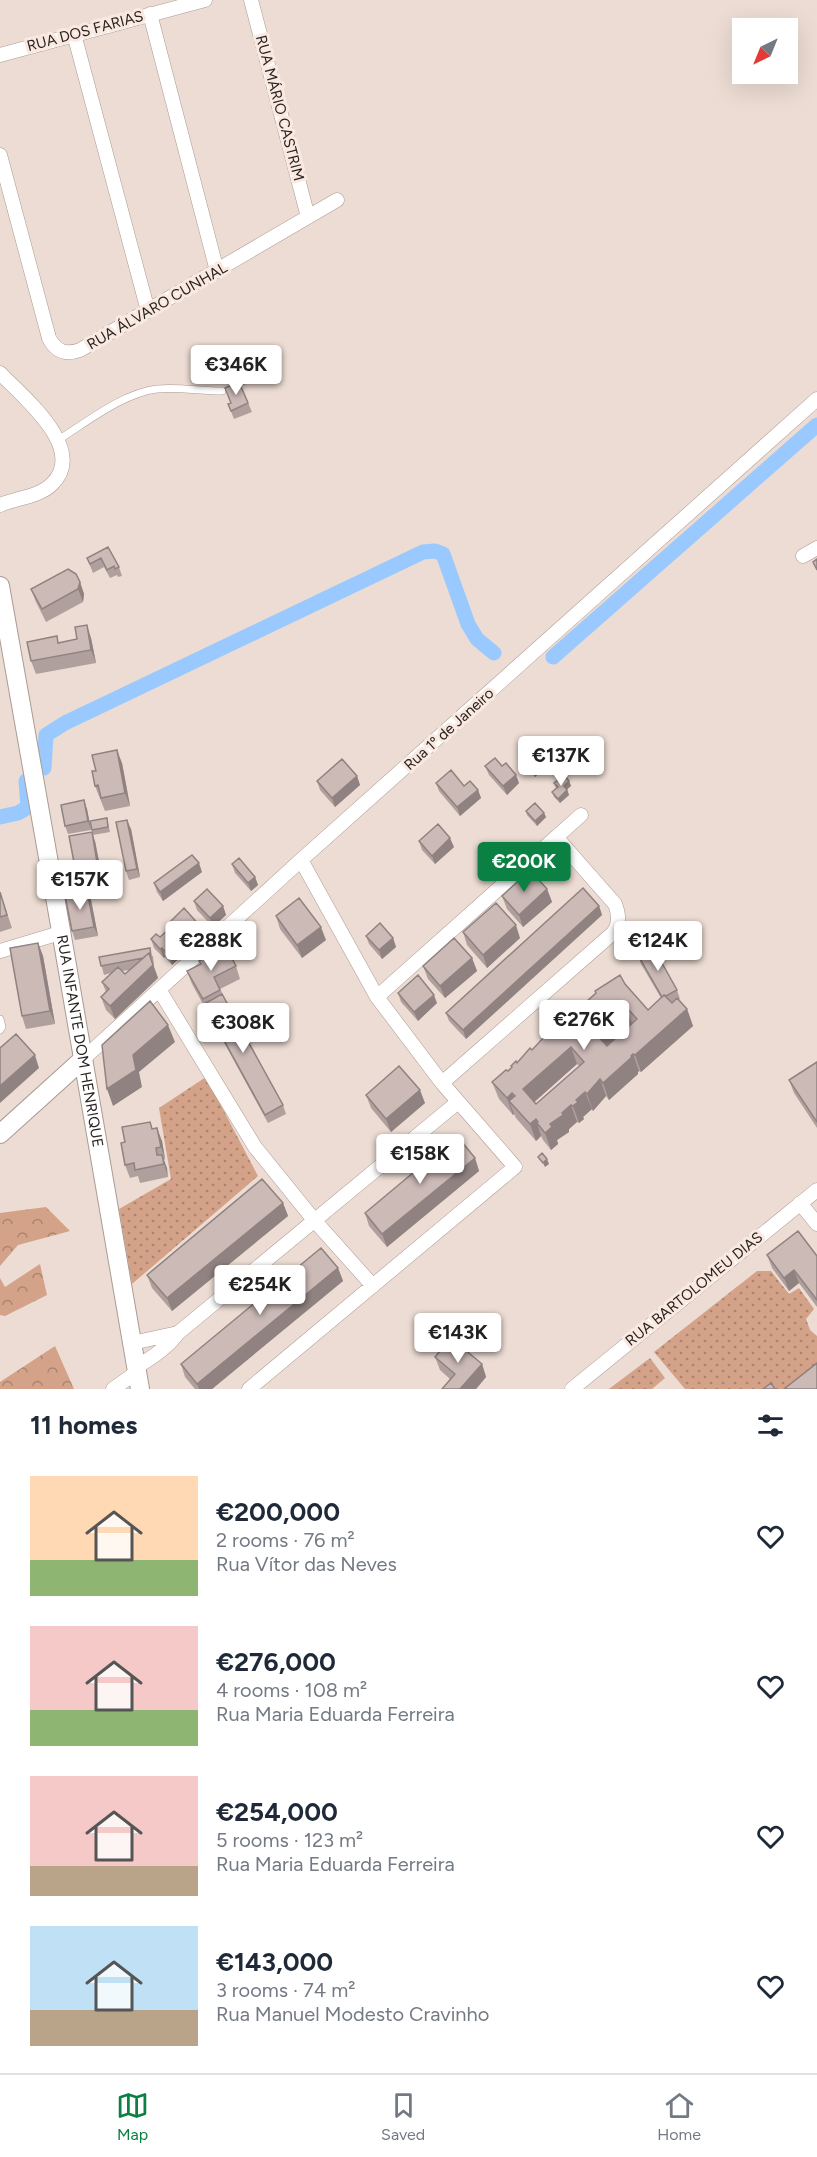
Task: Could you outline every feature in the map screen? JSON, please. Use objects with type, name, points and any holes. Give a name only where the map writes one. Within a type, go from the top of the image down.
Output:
[{"type":"main road","name":"RUA INFANTE DOM HENRIQUE","points":[[0,586],[138,1376]]},
{"type":"main road","points":[[0,1134],[82,1060]]},
{"type":"street","name":"RUA DOS FARIAS","points":[[0,55],[205,0]]},
{"type":"street","name":"RUA MÁRIO CASTRIM","points":[[251,0],[308,217]]},
{"type":"street","points":[[150,14],[217,271]]},
{"type":"street","points":[[74,34],[148,311]]},
{"type":"street","name":"RUA ÁLVARO CUNHAL","points":[[0,155],[49,338],[52,345],[65,353],[80,351],[337,200]]},
{"type":"street","points":[[0,373],[47,423],[58,440],[63,454],[61,471],[51,484],[39,492],[0,505]]},
{"type":"street","name":"Rua 1º de Janeiro","points":[[82,1060],[301,860],[817,399]]},
{"type":"street","points":[[803,556],[817,548]]},
{"type":"street","points":[[377,997],[581,815]]},
{"type":"street","points":[[442,1083],[617,928],[618,911],[611,898],[556,837]]},
{"type":"street","points":[[249,1389],[515,1167],[442,1083],[377,997],[301,860]]},
{"type":"street","points":[[0,951],[60,933]]},
{"type":"street","points":[[160,991],[255,1148],[314,1220],[373,1286]]},
{"type":"street","points":[[113,1389],[138,1376],[152,1358],[171,1343],[178,1333],[458,1102]]},
{"type":"street","name":"RUA BARTOLOMEU DIAS","points":[[572,1389],[817,1190]]},
{"type":"street","points":[[800,1203],[817,1224]]},
{"type":"street","points":[[132,1342],[178,1333]]},
{"type":"lane","points":[[58,440],[124,399],[138,393],[158,389],[222,391]]},
{"type":"lane","points":[[0,1019],[2,1027],[0,1030]]},
{"type":"green space","points":[[206,1077],[258,1176],[132,1284],[119,1209],[171,1179],[159,1108]]},
{"type":"green space","points":[[46,1207],[70,1231],[18,1245],[0,1266],[0,1213]]},
{"type":"green space","points":[[40,1264],[47,1295],[5,1316],[0,1315],[0,1278],[5,1287]]},
{"type":"green space","points":[[757,1271],[771,1271],[789,1294],[799,1288],[814,1309],[806,1319],[810,1330],[817,1336],[817,1375],[799,1389],[685,1389],[654,1352]]},
{"type":"green space","points":[[55,1346],[74,1389],[0,1389],[0,1382]]},
{"type":"green space","points":[[650,1358],[665,1378],[652,1389],[609,1389]]},
{"type":"building","points":[[254,355],[259,369],[235,378],[229,364]]},
{"type":"building","points":[[239,382],[248,403],[231,411],[228,404],[231,403],[225,388]]},
{"type":"building","points":[[108,547],[119,567],[115,569],[114,566],[107,570],[101,558],[90,564],[87,558]]},
{"type":"building","points":[[68,569],[76,574],[80,582],[78,589],[42,609],[31,589]]},
{"type":"building","points":[[87,625],[91,650],[31,661],[27,642],[57,636],[58,643],[77,639],[75,627]]},
{"type":"building","points":[[534,737],[549,753],[531,768],[520,756],[524,753],[520,750]]},
{"type":"building","points":[[117,750],[125,793],[101,798],[98,785],[95,786],[92,771],[96,771],[92,755]]},
{"type":"building","points":[[495,758],[502,766],[506,763],[516,775],[503,786],[485,766]]},
{"type":"building","points":[[342,759],[357,776],[332,798],[317,781]]},
{"type":"building","points":[[451,770],[464,786],[470,781],[478,790],[457,807],[436,783]]},
{"type":"building","points":[[564,775],[569,781],[564,786],[567,790],[558,799],[552,792],[558,787],[554,783]]},
{"type":"building","points":[[84,800],[88,821],[65,826],[61,805]]},
{"type":"building","points":[[535,803],[544,813],[535,821],[526,811]]},
{"type":"building","points":[[107,818],[108,827],[92,830],[90,821]]},
{"type":"building","points":[[127,820],[137,869],[126,871],[116,822]]},
{"type":"building","points":[[438,824],[450,838],[432,856],[419,841]]},
{"type":"building","points":[[92,832],[98,869],[76,873],[69,836]]},
{"type":"building","points":[[192,855],[199,863],[160,892],[154,883]]},
{"type":"building","points":[[239,858],[255,877],[248,883],[232,864]]},
{"type":"building","points":[[530,870],[547,889],[519,915],[502,896]]},
{"type":"building","points":[[583,888],[599,906],[463,1030],[446,1013]]},
{"type":"building","points":[[207,889],[223,906],[210,918],[194,901]]},
{"type":"building","points":[[87,891],[94,927],[72,931],[65,895]]},
{"type":"building","points":[[0,892],[7,915],[0,917]]},
{"type":"building","points":[[299,898],[321,927],[297,945],[276,916]]},
{"type":"building","points":[[496,903],[516,925],[483,955],[463,932]]},
{"type":"building","points":[[184,908],[200,926],[186,939],[170,922]]},
{"type":"building","points":[[380,923],[393,938],[379,950],[366,936]]},
{"type":"building","points":[[169,929],[183,944],[169,956],[151,939],[156,934],[160,937]]},
{"type":"building","points":[[454,938],[472,958],[440,986],[423,966]]},
{"type":"building","points":[[38,943],[50,1011],[22,1016],[10,948]]},
{"type":"building","points":[[226,947],[236,966],[214,977],[220,990],[203,999],[187,971],[201,964],[199,961]]},
{"type":"building","points":[[653,947],[677,990],[662,997],[638,955]]},
{"type":"building","points":[[150,948],[151,956],[149,953],[143,958],[101,966],[99,957]]},
{"type":"building","points":[[149,953],[153,965],[110,1006],[101,997],[109,989],[102,982],[118,967],[125,974]]},
{"type":"building","points":[[418,975],[434,995],[414,1012],[398,993]]},
{"type":"building","points":[[620,975],[648,1010],[664,995],[672,1003],[677,998],[687,1009],[635,1055],[633,1054],[603,1083],[600,1079],[587,1094],[585,1092],[576,1100],[578,1102],[571,1105],[562,1113],[563,1115],[550,1124],[552,1127],[545,1133],[536,1119],[530,1124],[509,1101],[515,1096],[512,1093],[507,1098],[492,1082],[506,1070],[508,1071],[530,1048],[532,1050],[555,1029],[551,1024],[571,1006],[576,1011],[596,993],[595,991]],"holes":[[[626,1007],[637,1019],[607,1046],[596,1034],[616,1016],[615,1014]],[[571,1047],[584,1062],[536,1104],[523,1089]]]},
{"type":"building","points":[[222,994],[283,1105],[265,1115],[204,1004]]},
{"type":"building","points":[[150,1001],[168,1025],[133,1055],[136,1070],[107,1089],[102,1045]]},
{"type":"building","points":[[16,1034],[35,1055],[0,1086],[0,1048]]},
{"type":"building","points":[[817,1062],[817,1122],[789,1080]]},
{"type":"building","points":[[399,1066],[420,1090],[386,1119],[366,1095]]},
{"type":"building","points":[[150,1122],[152,1129],[157,1128],[161,1147],[156,1148],[157,1155],[162,1155],[164,1164],[135,1170],[134,1163],[125,1165],[121,1143],[125,1142],[122,1127]]},
{"type":"building","points":[[457,1136],[475,1158],[382,1234],[365,1213]]},
{"type":"building","points":[[542,1153],[547,1159],[543,1163],[538,1157]]},
{"type":"building","points":[[262,1179],[283,1203],[167,1298],[147,1275]]},
{"type":"building","points":[[798,1231],[817,1256],[817,1300],[794,1270],[784,1278],[767,1255]]},
{"type":"building","points":[[321,1248],[338,1268],[197,1384],[181,1364]]},
{"type":"building","points":[[451,1338],[482,1364],[460,1389],[442,1389],[455,1374],[435,1357]]},
{"type":"building","points":[[817,1363],[817,1389],[784,1389]]},
{"type":"building","points":[[771,1383],[775,1389],[763,1389]]},
{"type":"waterway","points":[[553,657],[817,425]]},
{"type":"waterway","points":[[44,768],[46,735],[65,723],[423,552],[435,551],[443,554],[468,624],[477,639],[494,653]]},
{"type":"waterway","points":[[0,817],[18,813],[28,807],[26,781]]}]
